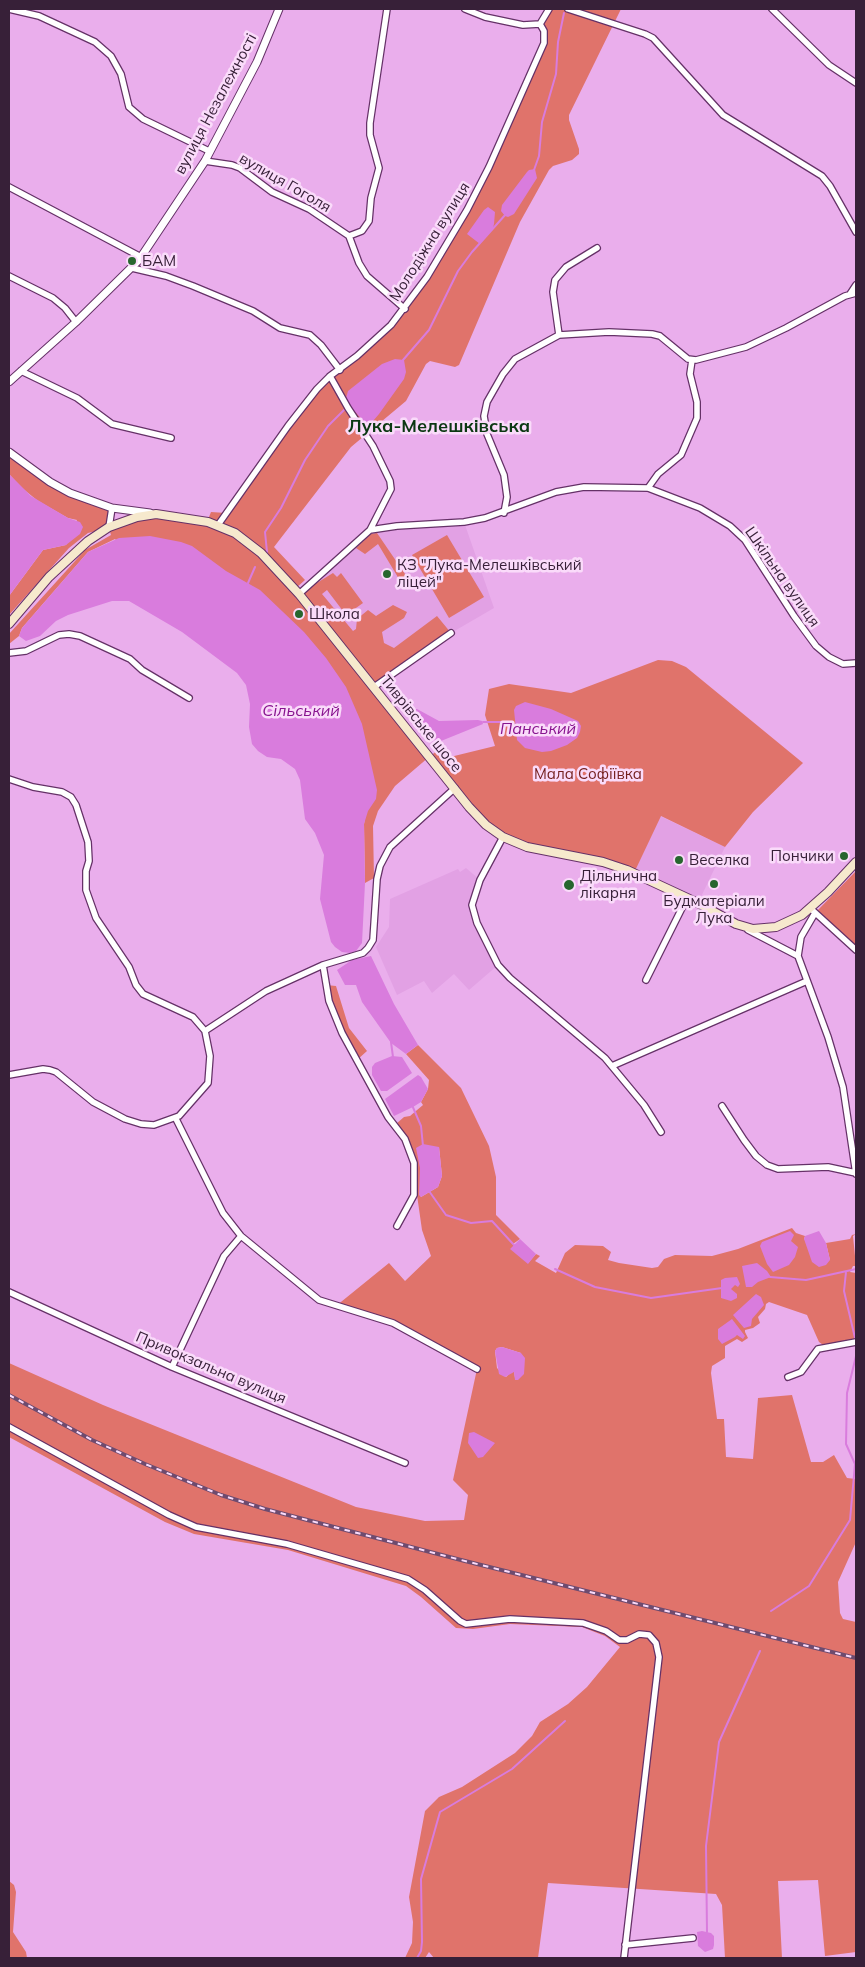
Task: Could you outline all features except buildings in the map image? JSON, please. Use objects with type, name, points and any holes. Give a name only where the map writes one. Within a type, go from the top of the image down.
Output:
[{"type":"main road","name":"Тиврівське шосе","points":[[9,624],[49,577],[88,541],[109,528],[137,517],[156,514],[218,525],[253,545],[299,594],[454,788],[476,814],[503,837],[527,847],[618,867],[687,898],[744,928],[761,929],[776,927],[813,911],[856,862]]},
{"type":"street","points":[[9,9],[39,16],[95,42],[111,56],[121,74],[129,107],[143,119],[209,151]]},
{"type":"street","name":"вулиця Незалежності","points":[[9,382],[76,322],[141,257],[205,161],[257,62],[279,9]]},
{"type":"street","points":[[388,9],[370,124],[370,134],[379,168],[378,176],[371,198],[369,220],[362,231],[349,236],[359,263],[367,276],[405,309]]},
{"type":"street","points":[[465,9],[485,17],[523,25],[540,24],[549,9]]},
{"type":"street","points":[[568,9],[653,38],[726,118],[822,176],[854,225],[856,232]]},
{"type":"street","points":[[772,9],[796,35],[829,65],[856,83]]},
{"type":"street","name":"Молодіжна вулиця","points":[[218,525],[288,426],[317,389],[391,325],[405,309],[432,268],[467,210],[486,173],[544,43],[544,31],[540,24]]},
{"type":"street","name":"вулиця Гоголя","points":[[205,161],[240,168],[272,192],[310,209],[349,236]]},
{"type":"street","points":[[9,187],[141,257]]},
{"type":"street","points":[[559,335],[553,292],[555,280],[566,267],[597,248]]},
{"type":"street","points":[[132,268],[166,276],[193,286],[254,311],[280,328],[310,335],[321,345],[340,370]]},
{"type":"street","points":[[9,276],[53,298],[65,308],[76,322]]},
{"type":"street","points":[[848,295],[856,285]]},
{"type":"street","points":[[692,360],[746,347],[848,295],[856,293]]},
{"type":"street","points":[[504,512],[507,497],[506,482],[485,428],[485,408],[503,374],[515,358],[559,335],[609,332],[660,336],[692,360]]},
{"type":"street","points":[[648,488],[656,476],[681,454],[697,418],[698,406],[690,374],[692,360]]},
{"type":"street","points":[[21,371],[77,398],[112,424],[171,438]]},
{"type":"street","points":[[299,594],[370,530],[391,489],[390,481],[372,446],[330,376]]},
{"type":"street","points":[[9,452],[62,489],[90,502],[112,508],[156,514]]},
{"type":"street","name":"Шкільна вулиця","points":[[370,530],[476,520],[504,512],[556,492],[584,487],[648,488],[700,508],[730,526],[745,540],[794,616],[816,646],[829,657],[843,664],[856,663]]},
{"type":"street","points":[[109,528],[112,508]]},
{"type":"street","points":[[374,687],[451,633]]},
{"type":"street","points":[[9,653],[26,651],[59,635],[80,636],[130,659],[142,670],[189,698]]},
{"type":"street","points":[[9,779],[33,787],[62,792],[71,797],[76,805],[88,842],[89,861],[86,871],[86,890],[96,918],[129,967],[136,985],[143,994],[193,1017],[205,1031],[210,1056],[208,1083],[176,1118],[154,1124],[140,1124],[125,1119],[93,1102],[56,1072],[43,1069],[9,1075]]},
{"type":"street","points":[[205,1031],[266,991],[323,965],[363,953],[373,940],[377,879],[380,866],[390,847],[454,788]]},
{"type":"street","points":[[503,837],[480,880],[473,899],[473,910],[477,922],[502,971],[595,1049],[612,1066],[644,1105],[661,1132]]},
{"type":"street","points":[[646,980],[687,898]]},
{"type":"street","points":[[722,1106],[744,1140],[756,1156],[766,1165],[778,1169],[828,1168],[856,1173],[844,1087],[798,956],[801,937],[813,911],[856,950]]},
{"type":"street","points":[[744,928],[798,956]]},
{"type":"street","points":[[323,965],[329,1001],[342,1033],[388,1117],[405,1139],[414,1163],[414,1195],[397,1226]]},
{"type":"street","points":[[612,1066],[807,980]]},
{"type":"street","points":[[176,1118],[223,1213],[241,1236],[319,1300],[393,1323],[477,1369]]},
{"type":"street","points":[[172,1367],[224,1256],[241,1236]]},
{"type":"street","name":"Привокзальна вулиця","points":[[9,1292],[172,1367],[405,1462]]},
{"type":"street","points":[[788,1377],[801,1372],[818,1350],[856,1342]]},
{"type":"street","points":[[9,1427],[169,1515],[196,1527],[286,1544],[408,1579],[425,1590],[460,1621],[466,1624],[510,1619],[583,1623],[606,1631],[619,1640],[627,1640],[638,1634],[649,1635],[656,1643],[659,1657],[624,1958]]},
{"type":"street","points":[[625,1945],[693,1938]]},
{"type":"shaded area","points":[[464,522],[494,608],[451,633],[374,687],[299,594],[370,530]]},
{"type":"shaded area","name":"Веселка","points":[[660,816],[725,847],[698,903],[634,873]]},
{"type":"shaded area","points":[[466,868],[480,880],[472,905],[498,965],[469,990],[454,974],[432,993],[424,981],[397,995],[376,947],[389,927],[390,899],[458,869],[460,872]]},
{"type":"green space","points":[[549,9],[621,9],[569,115],[579,154],[572,160],[553,166],[549,170],[520,222],[459,365],[455,367],[430,361],[426,364],[406,401],[351,447],[274,547],[305,580],[295,589],[299,594],[333,573],[337,577],[341,573],[363,603],[346,615],[327,590],[322,594],[353,631],[356,629],[357,619],[368,610],[376,616],[393,605],[407,612],[404,618],[382,632],[384,643],[394,648],[437,616],[451,633],[374,687],[429,757],[395,786],[378,811],[373,826],[374,878],[365,883],[364,824],[367,807],[115,539],[88,552],[22,628],[19,636],[9,644],[9,634],[85,550],[111,535],[109,528],[88,533],[69,548],[9,615],[9,596],[43,550],[66,545],[77,520],[68,518],[38,501],[22,488],[9,474],[9,452],[50,482],[112,508],[110,527],[144,516],[207,522],[211,512],[226,513],[317,389],[400,315],[467,210],[544,43],[540,24]]},
{"type":"green space","points":[[377,533],[405,574],[408,582],[402,584],[378,544],[365,554],[356,548],[371,534]]},
{"type":"green space","points":[[447,535],[484,597],[449,618],[412,555]]},
{"type":"green space","name":"Мала Софіївка","points":[[658,660],[672,661],[686,667],[803,763],[753,812],[725,847],[661,816],[634,873],[527,847],[495,831],[429,757],[438,750],[446,758],[495,746],[485,715],[489,689],[509,684],[571,693]]},
{"type":"green space","points":[[856,871],[856,950],[815,913]]},
{"type":"green space","points":[[326,985],[336,986],[349,1028],[367,1051],[357,1060],[347,1044]]},
{"type":"green space","points":[[418,1045],[461,1088],[489,1146],[496,1177],[496,1215],[520,1239],[513,1244],[528,1263],[536,1254],[540,1256],[535,1261],[556,1273],[565,1253],[575,1245],[603,1246],[611,1252],[608,1260],[652,1268],[658,1267],[664,1259],[675,1255],[712,1256],[738,1249],[792,1228],[796,1233],[805,1236],[804,1239],[830,1260],[826,1243],[850,1239],[852,1235],[856,1234],[853,1236],[856,1266],[853,1266],[850,1272],[856,1273],[856,1342],[826,1347],[819,1342],[807,1315],[769,1302],[758,1317],[760,1323],[753,1328],[745,1330],[748,1338],[742,1342],[737,1339],[725,1346],[725,1358],[712,1366],[711,1373],[717,1419],[724,1419],[726,1457],[753,1459],[758,1398],[792,1395],[811,1462],[823,1462],[834,1455],[847,1478],[856,1479],[856,1542],[838,1582],[840,1613],[843,1619],[856,1622],[856,1952],[825,1956],[818,1880],[778,1881],[782,1958],[725,1958],[722,1905],[716,1894],[548,1883],[538,1958],[434,1958],[429,1952],[425,1958],[405,1958],[412,1943],[413,1922],[409,1897],[425,1811],[439,1797],[462,1787],[515,1753],[532,1736],[540,1722],[568,1704],[587,1687],[620,1647],[605,1636],[582,1627],[510,1624],[473,1629],[456,1628],[406,1586],[288,1550],[194,1534],[165,1522],[9,1437],[9,1363],[103,1405],[356,1507],[425,1521],[464,1520],[468,1495],[453,1480],[477,1369],[405,1329],[336,1306],[389,1263],[405,1281],[431,1256],[422,1230],[417,1195],[416,1163],[396,1124],[404,1117],[410,1116],[423,1105],[421,1102],[428,1089],[429,1080],[406,1054]],"holes":[[[439,1147],[442,1176],[438,1187],[421,1197],[420,1168]],[[502,1347],[521,1353],[515,1378],[514,1372],[511,1372],[506,1377],[497,1368],[495,1351],[497,1348]]]},
{"type":"green space","points":[[9,1881],[14,1885],[16,1892],[13,1932],[26,1952],[27,1958],[9,1958]]},
{"type":"water","points":[[535,169],[537,178],[514,214],[508,217],[505,216],[501,211],[502,205],[527,172]]},
{"type":"water","points":[[488,207],[495,212],[494,224],[480,244],[467,234]]},
{"type":"water","points":[[395,359],[404,360],[406,372],[404,379],[373,421],[365,423],[350,406],[346,398],[348,391],[382,364]]},
{"type":"water","points":[[9,474],[31,496],[68,518],[80,522],[83,527],[80,534],[66,545],[43,550],[9,596]]},
{"type":"water","name":"Сільський","points":[[150,536],[192,546],[226,571],[260,590],[304,632],[326,658],[346,687],[362,724],[377,790],[376,799],[368,811],[364,824],[365,883],[362,943],[356,951],[350,953],[342,952],[331,942],[320,899],[324,855],[315,833],[305,819],[300,780],[295,769],[281,759],[267,757],[252,744],[249,727],[250,704],[246,685],[237,673],[182,632],[129,601],[112,601],[68,615],[56,621],[40,636],[26,641],[19,636],[22,628],[88,552],[119,538]]},
{"type":"water","name":"Панський","points":[[525,702],[551,709],[578,721],[581,726],[577,738],[567,745],[551,751],[542,752],[525,748],[517,740],[514,710],[516,706]]},
{"type":"water","points":[[413,709],[417,709],[439,721],[478,720],[482,721],[483,724],[436,742],[412,713]]},
{"type":"water","points":[[371,956],[394,1004],[418,1045],[406,1054],[391,1043],[362,1002],[356,985],[345,985],[337,970],[352,960]]},
{"type":"water","points":[[392,1056],[402,1057],[412,1073],[387,1091],[381,1091],[372,1075],[372,1067],[375,1063]]},
{"type":"water","points":[[418,1075],[428,1089],[421,1102],[394,1116],[385,1099]]},
{"type":"water","points":[[423,1144],[439,1147],[442,1176],[438,1187],[421,1197],[419,1195],[420,1168],[416,1148]]},
{"type":"water","points":[[790,1231],[794,1235],[791,1241],[798,1247],[795,1257],[789,1265],[773,1272],[767,1264],[760,1246],[762,1242]]},
{"type":"water","points":[[819,1231],[826,1243],[830,1260],[826,1265],[819,1267],[812,1262],[804,1239],[805,1236]]},
{"type":"water","points":[[520,1239],[536,1254],[528,1264],[510,1249]]},
{"type":"water","points":[[757,1263],[771,1277],[758,1282],[752,1287],[746,1287],[742,1266]]},
{"type":"water","points":[[737,1277],[740,1284],[738,1287],[735,1285],[731,1289],[737,1294],[737,1298],[731,1301],[721,1298],[721,1280]]},
{"type":"water","points":[[756,1294],[761,1297],[764,1305],[752,1319],[751,1326],[744,1328],[733,1315]]},
{"type":"water","points":[[732,1319],[745,1336],[743,1339],[737,1335],[722,1344],[718,1339],[718,1329]]},
{"type":"water","points":[[502,1347],[521,1353],[525,1358],[524,1374],[518,1380],[515,1380],[514,1372],[505,1377],[499,1374],[495,1351],[497,1348]]},
{"type":"water","points":[[474,1432],[495,1443],[483,1457],[478,1458],[468,1443],[469,1433]]},
{"type":"water","points":[[697,1932],[711,1933],[714,1936],[713,1949],[705,1952],[698,1946]]},
{"type":"waterway","points":[[534,170],[539,156],[542,122],[556,74],[558,42],[564,13]]},
{"type":"waterway","points":[[403,360],[429,330],[458,271],[472,252],[506,214]]},
{"type":"waterway","points":[[267,552],[265,532],[281,508],[305,460],[328,426],[344,410]]},
{"type":"waterway","points":[[248,583],[255,567]]},
{"type":"waterway","points":[[483,722],[506,722]]},
{"type":"waterway","points":[[391,1042],[393,1057]]},
{"type":"waterway","points":[[412,1105],[421,1126],[423,1146]]},
{"type":"waterway","points":[[429,1191],[446,1215],[471,1223],[492,1221],[514,1245]]},
{"type":"waterway","points":[[555,1269],[595,1287],[651,1298],[722,1288]]},
{"type":"waterway","points":[[770,1277],[806,1280],[856,1269]]},
{"type":"waterway","points":[[846,1272],[844,1291],[855,1338]]},
{"type":"waterway","points":[[771,1611],[809,1586],[850,1520],[855,1464],[846,1444],[847,1393],[856,1356]]},
{"type":"waterway","points":[[707,1932],[706,1846],[719,1742],[760,1651]]},
{"type":"waterway","points":[[417,1958],[421,1951],[422,1942],[421,1879],[440,1812],[512,1769],[565,1721]]},
{"type":"railway","points":[[9,1395],[92,1440],[145,1464],[221,1495],[265,1509],[461,1560],[856,1658]]},
{"type":"place","name":"БАМ","points":[[132,261]]},
{"type":"place","name":"КЗ \"Лука-Мелешківський ліцей\"","points":[[387,574]]},
{"type":"place","name":"Школа","points":[[299,614]]},
{"type":"place","name":"Пончики","points":[[844,856]]},
{"type":"place","name":"Веселка","points":[[679,860]]},
{"type":"place","name":"Будматеріали Лука","points":[[714,884]]},
{"type":"place","name":"Дільнична лікарня","points":[[569,885]]},
{"type":"district","name":"Лука-Мелешківська","points":[[439,427]]}]
